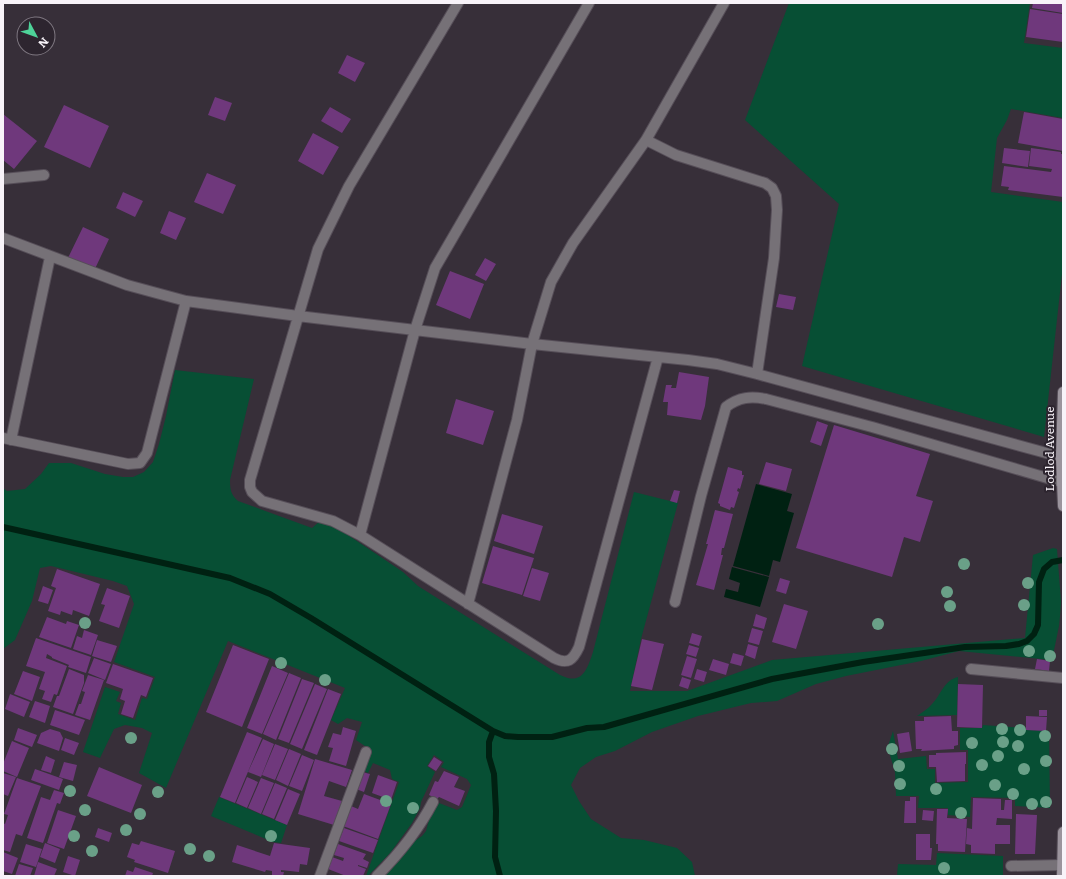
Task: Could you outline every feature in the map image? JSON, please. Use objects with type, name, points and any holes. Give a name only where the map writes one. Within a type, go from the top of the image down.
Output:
[{"type":"main road","name":"Lodlod Avenue","points":[[1063,392],[1061,457],[1063,506]]},
{"type":"main road","points":[[1062,876],[1063,832]]},
{"type":"street","points":[[458,3],[349,186],[318,249],[250,480],[252,492],[262,501],[333,521],[360,535],[561,662],[566,662],[576,655],[584,632],[658,357]]},
{"type":"street","points":[[360,535],[415,330],[435,268],[589,3]]},
{"type":"street","points":[[468,604],[518,420],[532,344],[551,282],[573,243],[646,140],[724,3]]},
{"type":"street","points":[[646,140],[676,155],[765,184],[772,188],[776,196],[777,210],[774,258],[757,374]]},
{"type":"street","points":[[3,179],[44,176]]},
{"type":"street","points":[[3,238],[127,285],[186,301],[532,344],[717,364],[1061,457]]},
{"type":"street","points":[[50,257],[7,439],[128,464],[140,463],[147,454],[186,301]]},
{"type":"street","points":[[675,602],[703,489],[726,407],[734,401],[758,397],[872,427],[1061,482]]},
{"type":"street","points":[[971,668],[1063,678]]},
{"type":"street","points":[[320,876],[366,752]]},
{"type":"street","points":[[377,876],[401,848],[422,820],[433,802]]},
{"type":"street","points":[[1011,866],[1062,861]]},
{"type":"green space","points":[[789,3],[1030,3],[1024,43],[1063,48],[1063,118],[1011,109],[997,138],[991,192],[1063,202],[1063,265],[1044,437],[802,366],[839,204],[745,120]]},
{"type":"green space","points":[[175,370],[254,379],[230,480],[231,492],[238,501],[312,528],[320,521],[342,531],[403,572],[418,586],[567,678],[574,679],[579,677],[586,670],[591,659],[634,492],[678,503],[641,639],[630,691],[687,691],[772,660],[1025,638],[1033,555],[1053,548],[1057,549],[1061,602],[1059,626],[1052,660],[959,651],[921,661],[846,676],[816,684],[777,701],[751,703],[698,716],[652,732],[615,751],[596,757],[580,768],[571,785],[579,801],[591,819],[621,838],[644,840],[677,848],[692,862],[695,876],[383,876],[413,842],[422,836],[426,831],[429,820],[439,803],[457,810],[462,807],[471,785],[467,779],[441,767],[444,762],[434,755],[427,766],[435,772],[412,823],[391,852],[368,876],[366,876],[399,782],[392,779],[390,770],[373,763],[368,773],[362,770],[368,748],[356,740],[362,722],[347,718],[338,724],[331,720],[345,688],[228,641],[166,788],[139,773],[152,733],[142,728],[125,725],[114,729],[100,758],[83,752],[105,687],[120,692],[116,701],[121,703],[118,714],[135,720],[142,698],[147,699],[155,677],[114,662],[134,604],[127,586],[113,581],[51,566],[40,568],[32,601],[15,640],[3,649],[3,488],[7,491],[25,489],[41,474],[49,463],[71,463],[105,474],[123,477],[133,477],[144,472],[153,462],[159,444]]},
{"type":"green space","points":[[958,677],[957,715],[917,716],[930,706],[949,681]]},
{"type":"green space","points":[[983,725],[1049,731],[1050,808],[1015,806],[1015,798],[971,797],[970,817],[948,815],[948,808],[918,808],[919,796],[896,796],[895,772],[888,746],[893,731],[898,759],[926,756],[927,769],[935,769],[935,783],[968,782],[968,750],[960,750],[960,728],[982,728]]},
{"type":"green space","points":[[219,797],[287,825],[281,843],[273,842],[211,816]]},
{"type":"green space","points":[[937,853],[1003,856],[1003,876],[897,876],[898,864],[936,865]]},
{"type":"shaded area","points":[[756,484],[792,494],[787,511],[794,513],[780,562],[773,560],[769,576],[733,566]]},
{"type":"shaded area","points":[[732,567],[769,577],[760,607],[724,597],[726,589],[738,592],[740,583],[729,579]]},
{"type":"building","points":[[1033,3],[1063,3],[1063,13],[1032,8]]},
{"type":"building","points":[[1030,9],[1063,14],[1063,42],[1026,37]]},
{"type":"building","points":[[347,55],[365,63],[355,82],[338,73]]},
{"type":"building","points":[[215,97],[232,103],[225,121],[208,115]]},
{"type":"building","points":[[64,105],[109,126],[90,168],[44,147]]},
{"type":"building","points":[[330,107],[351,119],[342,133],[321,121]]},
{"type":"building","points":[[1024,112],[1063,119],[1063,151],[1018,143]]},
{"type":"building","points":[[3,114],[37,141],[14,169],[3,160]]},
{"type":"building","points":[[313,133],[339,147],[323,175],[298,161]]},
{"type":"building","points":[[1004,148],[1030,151],[1028,167],[1002,163]]},
{"type":"building","points":[[1031,148],[1061,152],[1061,154],[1063,154],[1063,197],[1008,190],[1009,187],[1001,186],[1004,166],[1051,172],[1052,169],[1029,166]]},
{"type":"building","points":[[207,173],[236,185],[223,214],[194,202]]},
{"type":"building","points":[[123,192],[143,201],[135,217],[116,208]]},
{"type":"building","points":[[169,211],[186,218],[176,240],[160,233]]},
{"type":"building","points":[[83,227],[109,239],[93,273],[67,260]]},
{"type":"building","points":[[485,258],[496,264],[486,281],[475,275]]},
{"type":"building","points":[[450,271],[484,284],[470,319],[436,305]]},
{"type":"building","points":[[779,294],[796,297],[793,310],[776,307]]},
{"type":"building","points":[[679,372],[709,377],[705,406],[701,420],[667,415],[668,402],[663,402],[666,385],[672,385],[671,388],[676,388]]},
{"type":"building","points":[[456,399],[494,411],[483,445],[446,433]]},
{"type":"building","points":[[817,421],[828,425],[821,446],[810,442]]},
{"type":"building","points":[[834,425],[930,454],[916,496],[933,501],[920,542],[904,537],[892,577],[796,548]]},
{"type":"building","points":[[766,462],[792,469],[786,491],[759,484]]},
{"type":"building","points":[[728,467],[742,471],[742,475],[744,475],[740,489],[738,488],[737,491],[739,492],[734,508],[731,507],[730,510],[720,506],[718,503]]},
{"type":"building","points":[[674,490],[680,491],[677,503],[670,501]]},
{"type":"building","points":[[715,510],[733,514],[724,548],[722,548],[721,555],[723,555],[714,590],[696,585],[708,544],[706,544]]},
{"type":"building","points":[[502,514],[543,526],[534,554],[494,541]]},
{"type":"building","points":[[493,546],[534,558],[522,595],[482,583]]},
{"type":"building","points":[[532,568],[549,573],[540,601],[523,596]]},
{"type":"building","points":[[57,569],[100,584],[89,616],[73,610],[72,615],[61,611],[60,615],[48,611],[56,588],[51,586]]},
{"type":"building","points":[[780,578],[790,581],[786,594],[776,591]]},
{"type":"building","points":[[43,586],[53,590],[48,604],[38,601]]},
{"type":"building","points":[[107,588],[130,596],[119,628],[99,621],[105,605],[101,604]]},
{"type":"building","points":[[784,604],[808,611],[796,649],[772,642]]},
{"type":"building","points":[[756,614],[767,618],[764,629],[753,626]]},
{"type":"building","points":[[47,617],[66,624],[67,621],[79,625],[71,648],[39,637]]},
{"type":"building","points":[[752,628],[763,631],[759,645],[748,642]]},
{"type":"building","points":[[84,630],[98,635],[91,655],[73,649],[77,636],[82,638]]},
{"type":"building","points":[[692,633],[702,636],[699,646],[689,643]]},
{"type":"building","points":[[36,638],[91,657],[86,673],[68,667],[69,665],[52,658],[47,654],[46,658],[67,666],[57,695],[54,694],[51,702],[42,699],[45,691],[39,689],[45,672],[26,666]]},
{"type":"building","points":[[642,639],[664,644],[652,690],[631,686]]},
{"type":"building","points":[[97,640],[117,646],[111,662],[92,656]]},
{"type":"building","points":[[748,644],[758,647],[755,659],[745,655]]},
{"type":"building","points":[[233,645],[269,659],[242,727],[206,712]]},
{"type":"building","points":[[689,645],[699,648],[696,657],[686,654]]},
{"type":"building","points":[[733,653],[744,656],[741,666],[730,663]]},
{"type":"building","points":[[687,656],[697,659],[691,678],[681,675]]},
{"type":"building","points":[[94,658],[111,664],[105,680],[88,673]]},
{"type":"building","points":[[713,659],[729,664],[726,675],[709,670]]},
{"type":"building","points":[[1037,659],[1050,661],[1049,671],[1035,669]]},
{"type":"building","points":[[113,664],[153,678],[146,697],[141,695],[133,718],[121,714],[125,701],[120,699],[123,689],[106,683]]},
{"type":"building","points":[[272,666],[288,673],[262,734],[247,728]]},
{"type":"building","points":[[69,669],[84,675],[84,683],[73,714],[53,707],[57,696],[59,696]]},
{"type":"building","points":[[697,669],[707,672],[704,682],[694,679]]},
{"type":"building","points":[[23,671],[40,677],[32,701],[14,694]]},
{"type":"building","points":[[289,673],[301,678],[276,740],[263,734]]},
{"type":"building","points":[[88,675],[104,680],[90,720],[75,715],[85,692],[82,691]]},
{"type":"building","points":[[682,677],[691,680],[688,689],[679,686]]},
{"type":"building","points":[[302,679],[314,683],[289,743],[278,739]]},
{"type":"building","points":[[315,684],[327,689],[302,749],[290,744]]},
{"type":"building","points":[[958,684],[983,685],[982,728],[957,727]]},
{"type":"building","points":[[328,689],[341,694],[317,755],[304,750]]},
{"type":"building","points":[[10,694],[30,702],[24,717],[5,709]]},
{"type":"building","points":[[35,701],[50,706],[45,723],[29,717]]},
{"type":"building","points":[[55,710],[85,720],[79,735],[50,725]]},
{"type":"building","points":[[1039,710],[1047,710],[1047,716],[1039,716]]},
{"type":"building","points":[[951,716],[952,731],[958,731],[958,745],[954,746],[954,749],[921,751],[922,749],[916,749],[915,721],[924,721],[924,717]]},
{"type":"building","points":[[1026,716],[1047,717],[1046,731],[1026,730]]},
{"type":"building","points":[[343,727],[356,731],[346,766],[329,761],[333,748],[328,747],[333,733],[341,735]]},
{"type":"building","points":[[18,728],[37,735],[32,747],[14,740]]},
{"type":"building","points":[[50,729],[60,732],[63,738],[59,751],[37,743],[41,733]]},
{"type":"building","points":[[247,732],[262,738],[235,803],[220,797]]},
{"type":"building","points":[[909,732],[912,751],[900,753],[897,734]]},
{"type":"building","points":[[65,738],[79,743],[74,755],[61,750]]},
{"type":"building","points":[[263,739],[274,744],[261,777],[248,772]]},
{"type":"building","points":[[12,741],[29,748],[17,777],[3,771],[3,764]]},
{"type":"building","points":[[275,744],[288,749],[275,780],[262,775]]},
{"type":"building","points":[[289,749],[301,754],[288,786],[276,780]]},
{"type":"building","points":[[966,752],[965,781],[937,782],[936,767],[929,767],[929,755],[936,755],[936,753]]},
{"type":"building","points":[[302,755],[314,760],[302,791],[289,786]]},
{"type":"building","points":[[46,756],[55,760],[51,773],[41,770]]},
{"type":"building","points":[[434,757],[442,762],[436,771],[428,766]]},
{"type":"building","points":[[315,759],[352,770],[346,787],[329,781],[324,796],[342,801],[334,825],[298,814]]},
{"type":"building","points":[[64,762],[77,765],[73,781],[59,777]]},
{"type":"building","points":[[99,767],[142,785],[131,813],[87,796]]},
{"type":"building","points":[[35,769],[63,779],[59,790],[31,780]]},
{"type":"building","points":[[444,771],[459,777],[454,787],[465,791],[459,806],[439,797],[437,799],[429,795],[435,781],[438,782]]},
{"type":"building","points":[[362,772],[370,774],[364,792],[356,789]]},
{"type":"building","points":[[3,773],[16,777],[8,796],[3,794]]},
{"type":"building","points":[[378,775],[397,782],[391,800],[372,793]]},
{"type":"building","points":[[247,777],[258,782],[247,808],[236,803]]},
{"type":"building","points":[[17,778],[41,786],[22,836],[16,834],[10,852],[3,850],[3,823],[5,824],[8,815],[4,814]]},
{"type":"building","points":[[261,778],[274,783],[261,814],[248,808]]},
{"type":"building","points":[[275,783],[287,788],[274,819],[262,814]]},
{"type":"building","points":[[288,789],[300,794],[287,825],[275,820]]},
{"type":"building","points":[[54,790],[64,793],[60,804],[57,803],[43,843],[27,838],[41,797],[50,800]]},
{"type":"building","points":[[364,794],[391,804],[378,839],[343,826],[351,806],[358,809]]},
{"type":"building","points":[[910,797],[916,797],[916,823],[904,823],[905,801],[910,801]]},
{"type":"building","points":[[973,798],[1001,799],[1001,810],[1004,810],[1005,800],[1012,800],[1012,819],[997,818],[996,825],[1010,825],[1010,844],[995,844],[995,854],[971,853],[971,845],[966,844],[967,828],[972,829]]},
{"type":"building","points":[[937,809],[948,809],[947,818],[967,819],[965,852],[938,851],[938,844],[936,844]]},
{"type":"building","points":[[58,810],[76,816],[64,849],[47,843]]},
{"type":"building","points":[[923,810],[934,811],[933,821],[922,820]]},
{"type":"building","points":[[1016,814],[1037,815],[1035,854],[1015,854]]},
{"type":"building","points":[[98,828],[112,833],[109,842],[95,837]]},
{"type":"building","points":[[344,828],[378,840],[373,853],[339,841]]},
{"type":"building","points":[[916,834],[930,834],[930,848],[932,848],[931,860],[916,860]]},
{"type":"building","points":[[141,841],[175,851],[168,873],[134,862],[135,860],[127,857],[132,843],[139,845]]},
{"type":"building","points":[[45,843],[60,849],[55,863],[40,857]]},
{"type":"building","points":[[274,843],[310,848],[307,865],[300,864],[299,872],[281,870],[281,872],[284,872],[283,876],[272,876],[272,871],[266,870],[265,872],[232,862],[237,845],[270,856]]},
{"type":"building","points":[[26,844],[42,849],[36,867],[20,862]]},
{"type":"building","points":[[338,844],[366,854],[363,859],[369,862],[367,868],[358,865],[366,869],[363,876],[346,876],[328,869],[332,857],[343,861],[344,858],[334,855]]},
{"type":"building","points":[[3,852],[18,858],[12,874],[3,871]]},
{"type":"building","points":[[68,856],[80,860],[75,876],[63,872]]},
{"type":"building","points":[[38,862],[57,869],[54,876],[34,876]]},
{"type":"building","points":[[19,864],[33,868],[30,876],[15,876]]},
{"type":"building","points":[[135,867],[153,873],[152,876],[125,876],[127,870],[133,872]]},
{"type":"waterway","points":[[3,527],[230,578],[270,594],[493,731],[505,736],[518,737],[552,737],[587,728],[604,727],[772,679],[863,662],[965,647],[1006,646],[1019,644],[1027,641],[1034,634],[1038,625],[1039,582],[1044,569],[1052,562],[1063,560]]},
{"type":"waterway","points":[[493,731],[489,742],[489,757],[494,774],[496,811],[495,857],[500,876]]}]
